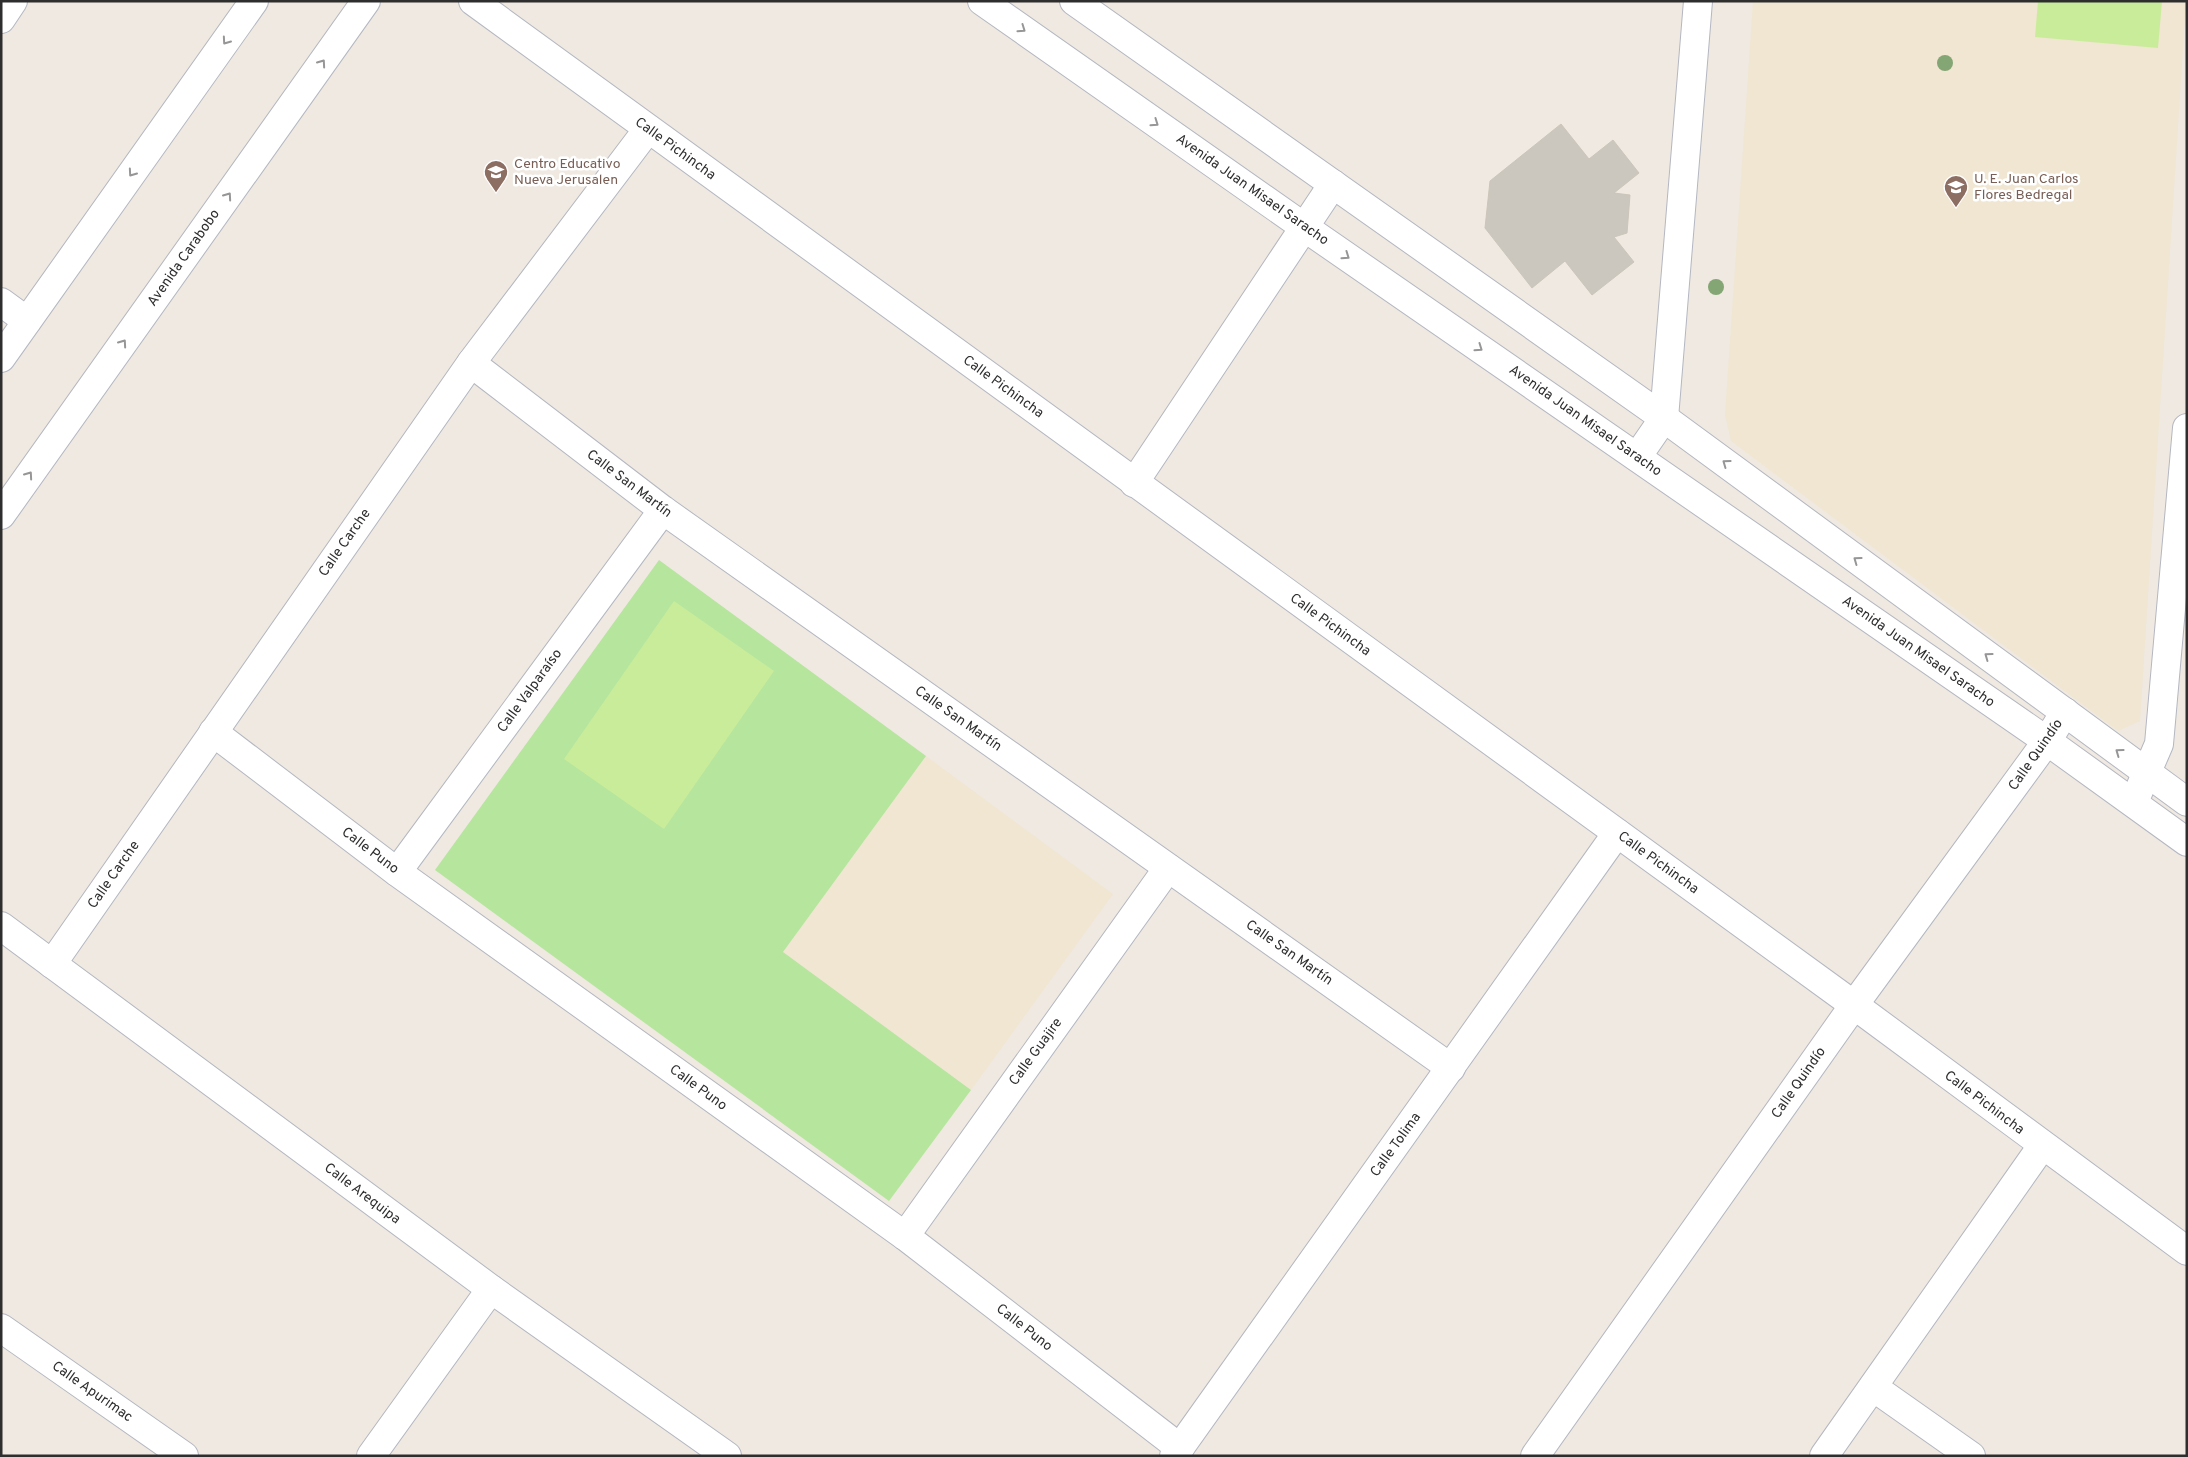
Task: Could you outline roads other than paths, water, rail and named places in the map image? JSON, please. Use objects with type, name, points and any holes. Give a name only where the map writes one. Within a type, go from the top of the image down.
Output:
[{"type":"street","points":[[1,19],[13,1]]},
{"type":"street","points":[[1,358],[254,1]]},
{"type":"street","name":"Avenida Carabobo","points":[[1,515],[366,1]]},
{"type":"street","name":"Calle Pichincha","points":[[472,1],[1854,1005],[2042,1146],[2187,1251]]},
{"type":"street","name":"Avenida Juan Misael Saracho","points":[[982,1],[1304,227],[2047,741],[2187,842]]},
{"type":"street","points":[[1074,1],[1664,418],[2187,802]]},
{"type":"street","points":[[1637,457],[1664,418],[1698,1]]},
{"type":"street","name":"Calle Carche","points":[[52,964],[471,362],[648,129]]},
{"type":"street","points":[[1134,482],[1333,184]]},
{"type":"street","points":[[1,302],[27,321]]},
{"type":"street","name":"Calle San Martín","points":[[471,362],[663,510],[1451,1068]]},
{"type":"street","points":[[2134,802],[2160,744],[2187,428]]},
{"type":"street","name":"Calle Valparaíso","points":[[398,872],[663,510]]},
{"type":"street","name":"Calle Quindío","points":[[1535,1456],[1854,1005],[2047,741],[2065,712]]},
{"type":"street","name":"Calle Puno","points":[[213,732],[398,872],[905,1236],[1177,1452]]},
{"type":"street","name":"Calle Tolima","points":[[1177,1452],[1617,833]]},
{"type":"street","name":"Calle Guajire","points":[[905,1236],[1168,868]]},
{"type":"street","name":"Calle Arequipa","points":[[1,926],[491,1290],[727,1456]]},
{"type":"street","points":[[1824,1456],[2042,1146]]},
{"type":"street","points":[[371,1456],[491,1290]]},
{"type":"street","name":"Calle Apurimac","points":[[1,1328],[184,1456]]},
{"type":"street","points":[[1873,1387],[1971,1456]]},
{"type":"place","name":"Centro Educativo Nueva Jerusalen","points":[[496,193]]},
{"type":"place","name":"U. E. Juan Carlos Flores Bedregal","points":[[1956,208]]}]
